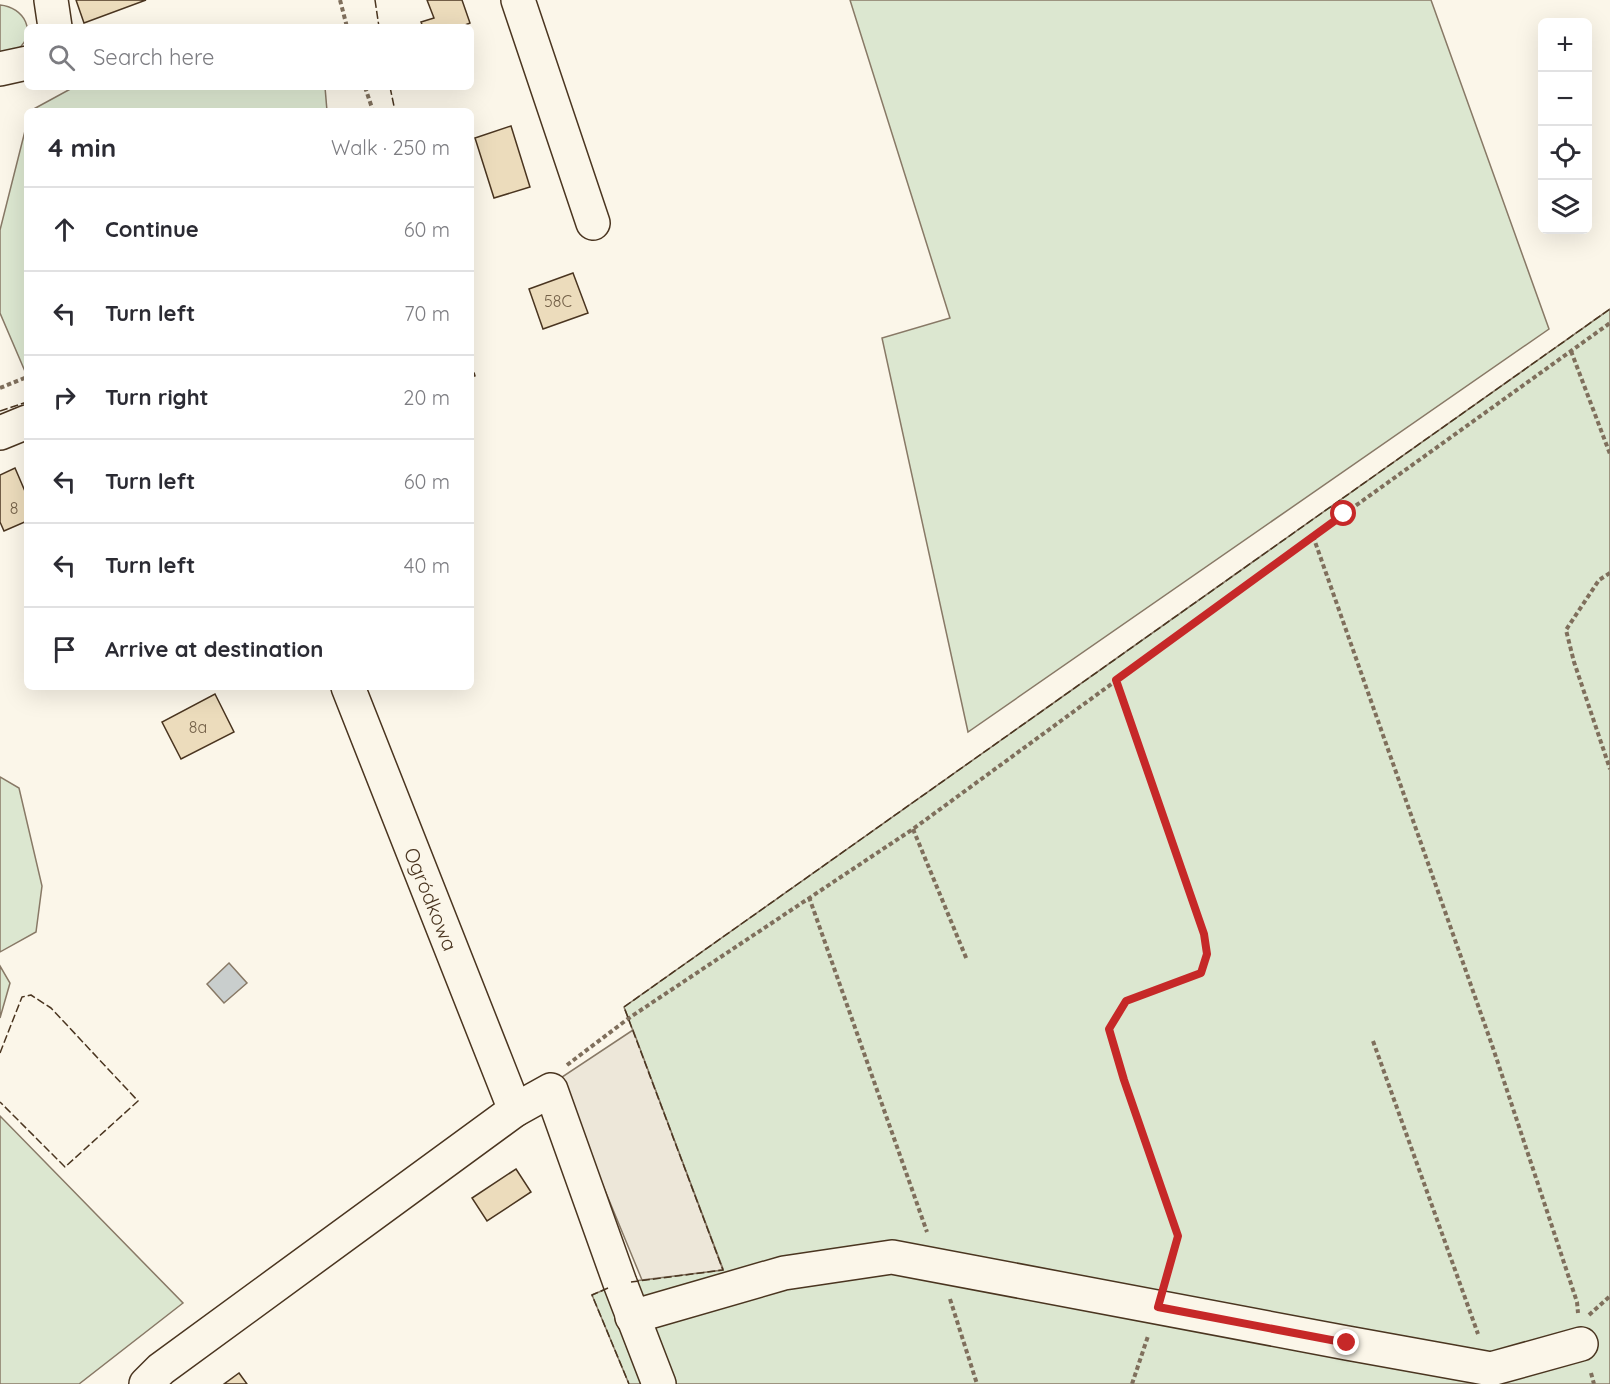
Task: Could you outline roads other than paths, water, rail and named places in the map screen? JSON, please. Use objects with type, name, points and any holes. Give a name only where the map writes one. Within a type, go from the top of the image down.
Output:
[{"type":"street","points":[[51,0],[55,24]]},
{"type":"street","points":[[518,0],[593,223]]},
{"type":"street","points":[[0,69],[24,64]]},
{"type":"street","points":[[0,433],[24,423]]},
{"type":"street","name":"Ogródkowa","points":[[349,690],[515,1110]]},
{"type":"street","points":[[146,1384],[160,1369],[515,1110],[551,1089],[632,1317],[659,1384]]},
{"type":"street","points":[[632,1317],[784,1273],[892,1257],[1491,1369],[1580,1334]]}]
